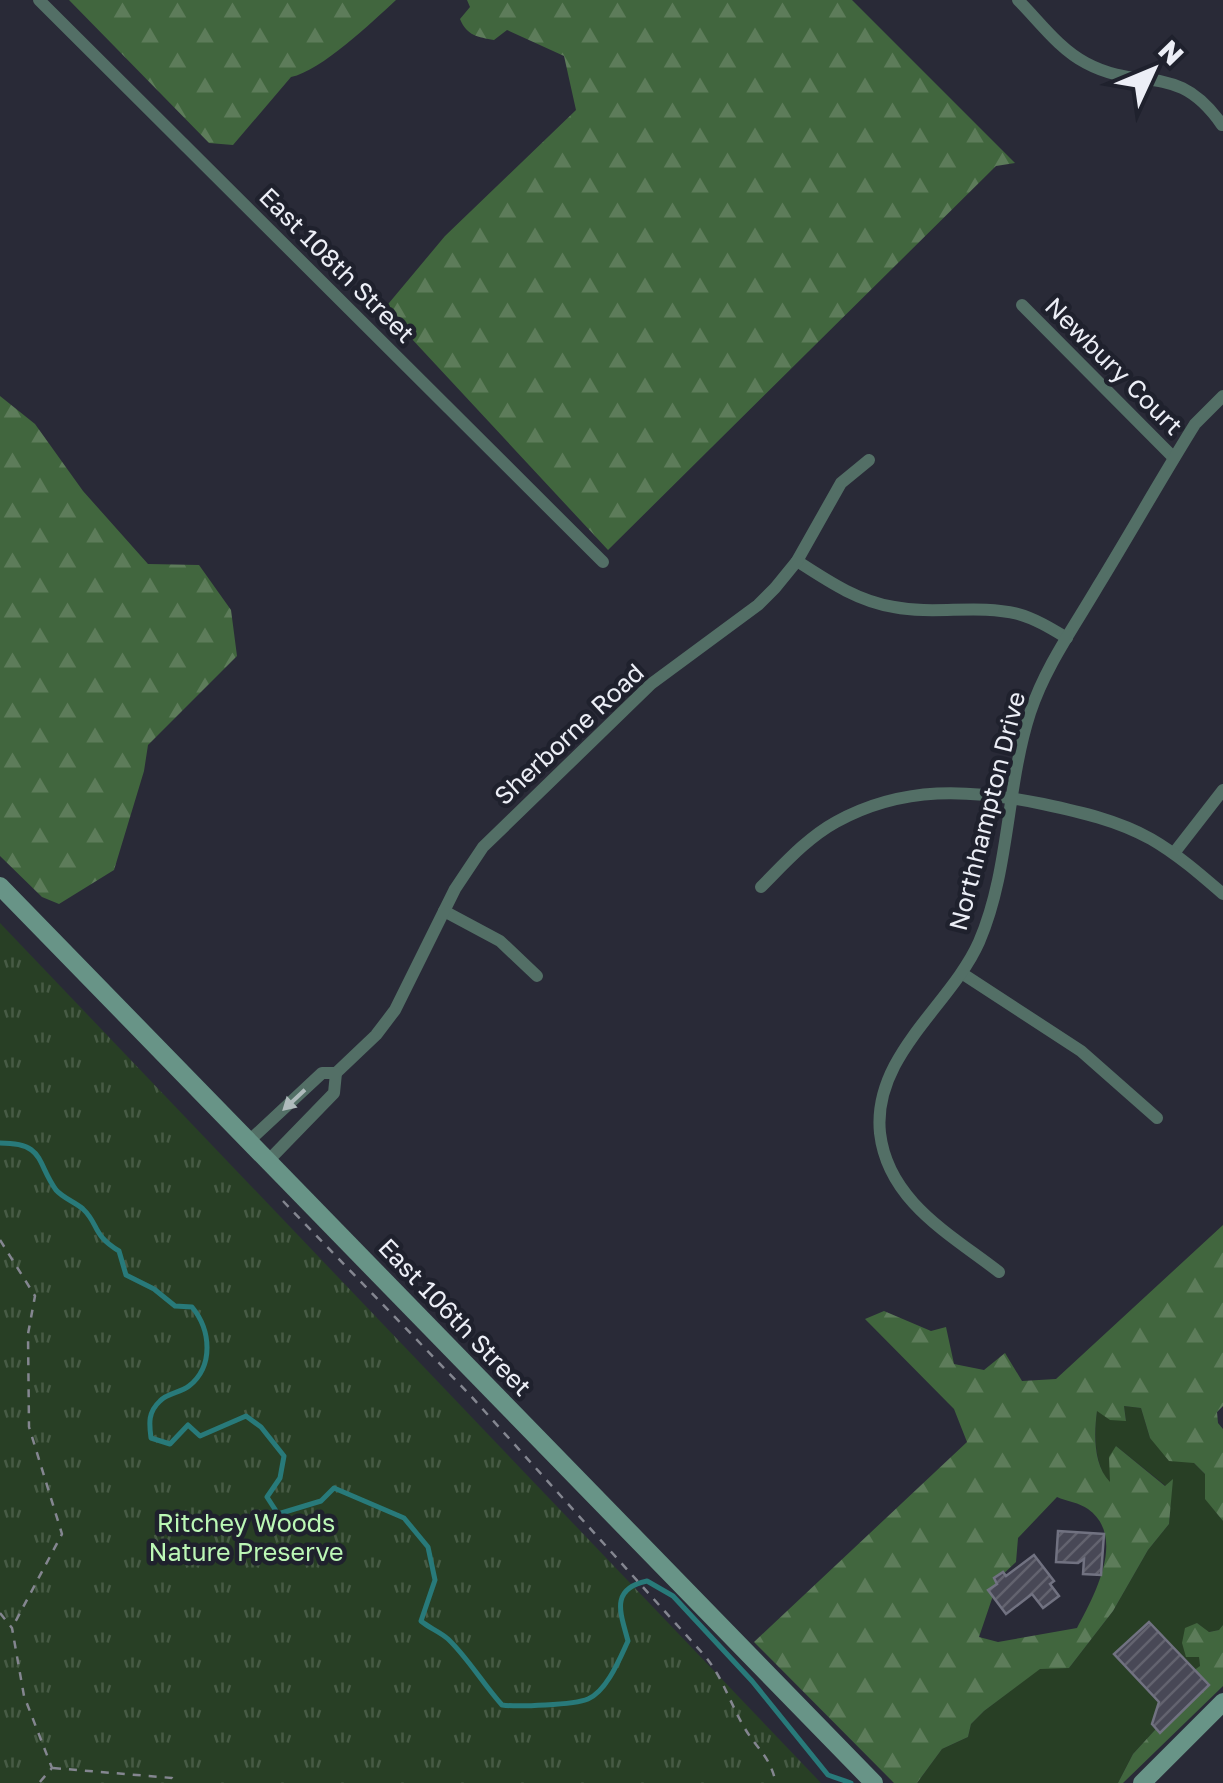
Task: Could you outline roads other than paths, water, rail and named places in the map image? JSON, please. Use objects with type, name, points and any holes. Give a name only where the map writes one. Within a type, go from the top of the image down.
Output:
[{"type":"main road","name":"East 106th Street","points":[[0,886],[874,1783]]},
{"type":"main road","points":[[1142,1783],[1223,1702]]},
{"type":"street","name":"East 108th Street","points":[[39,0],[604,562]]},
{"type":"street","points":[[1018,0],[1087,64],[1108,72],[1180,85],[1206,102],[1222,124]]},
{"type":"street","name":"Newbury Court","points":[[1022,305],[1174,458]]},
{"type":"street","name":"Northhampton Drive","points":[[999,1272],[916,1208],[896,1181],[880,1131],[882,1103],[890,1074],[963,974],[986,921],[1029,716],[1039,688],[1174,458],[1201,416],[1223,396]]},
{"type":"street","name":"Sherborne Road","points":[[268,1160],[334,1093],[336,1073],[376,1035],[395,1010],[465,871],[494,836],[651,684],[758,605],[796,561],[841,484],[869,460]]},
{"type":"street","points":[[796,561],[842,590],[884,606],[1001,611],[1034,620],[1067,638]]},
{"type":"street","points":[[1174,853],[1223,790]]},
{"type":"street","points":[[761,886],[824,830],[881,802],[946,792],[1011,797],[1106,819],[1174,853],[1223,894]]},
{"type":"street","points":[[444,911],[500,941],[537,976]]},
{"type":"street","points":[[963,974],[1072,1045],[1157,1118]]},
{"type":"street","name":"Sherborne Road","points":[[250,1141],[322,1073],[336,1073]]},
{"type":"waterway","points":[[0,1143],[32,1150],[56,1190],[83,1209],[104,1240],[119,1251],[126,1275],[154,1289],[175,1306],[192,1307],[198,1316],[206,1337],[203,1368],[189,1386],[166,1396],[153,1409],[151,1438],[170,1444],[188,1425],[200,1436],[246,1416],[261,1427],[284,1456],[280,1478],[267,1497],[278,1514],[321,1501],[334,1488],[404,1518],[428,1547],[435,1580],[421,1621],[455,1646],[502,1705],[571,1703],[595,1695],[612,1673],[628,1641],[621,1612],[622,1596],[647,1581],[673,1596],[752,1681],[828,1775],[851,1783]]},
{"type":"park label","name":"Ritchey Woods Nature Preserve","points":[[246,1538]]}]
